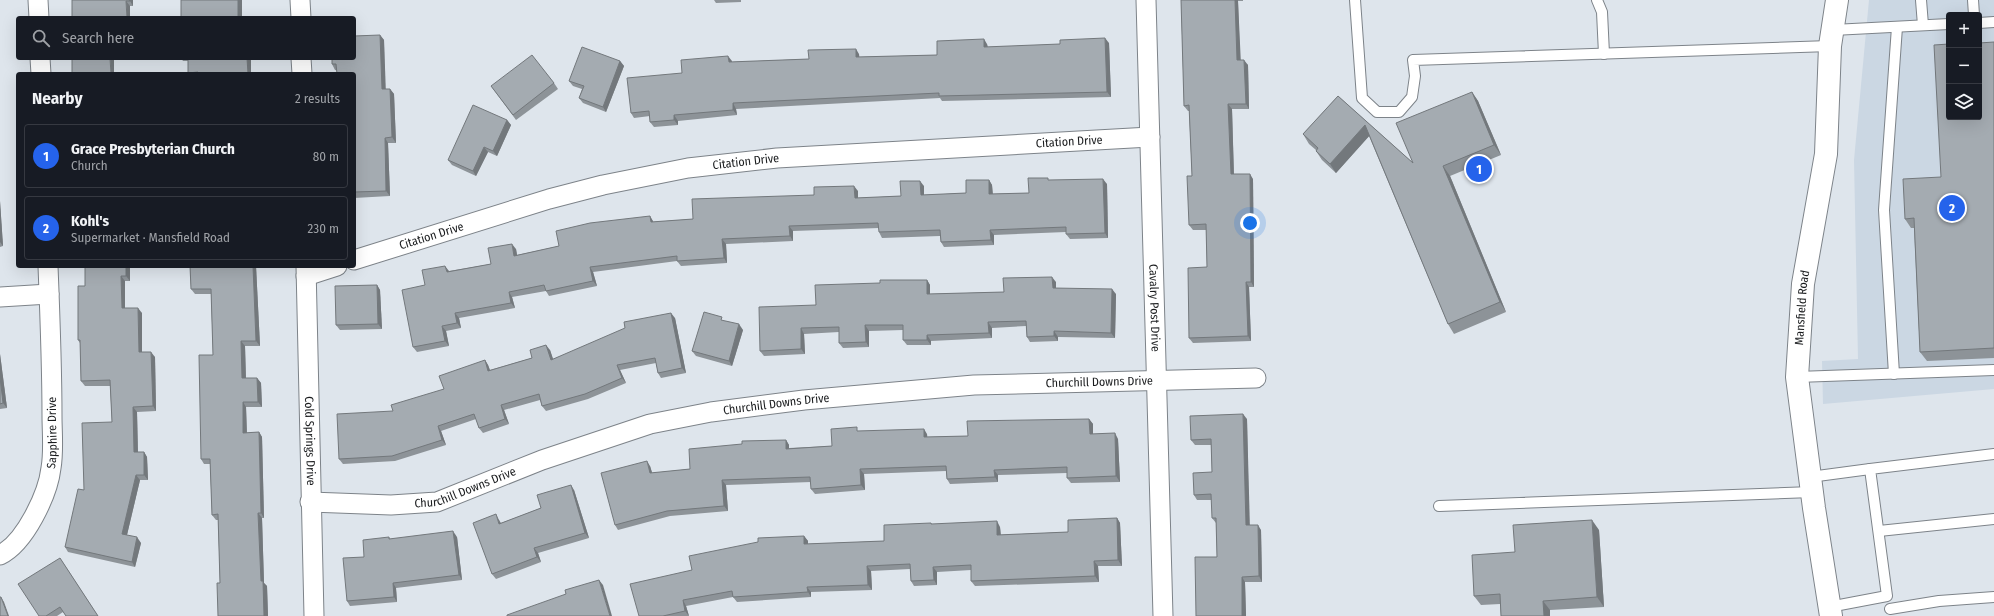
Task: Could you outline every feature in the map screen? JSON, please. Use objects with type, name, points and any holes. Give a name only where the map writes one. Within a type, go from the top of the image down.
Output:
[{"type":"street","points":[[38,0],[39,16]]},
{"type":"street","points":[[300,0],[301,16]]},
{"type":"street","name":"Cavalry Post Drive","points":[[1146,0],[1158,381],[1163,616]]},
{"type":"street","name":"Mansfield Road","points":[[1830,612],[1811,484],[1798,377],[1803,284],[1826,154],[1831,38],[1837,0]]},
{"type":"street","points":[[40,60],[41,72]]},
{"type":"street","points":[[301,60],[302,72]]},
{"type":"street","name":"Citation Drive","points":[[356,259],[549,199],[603,185],[688,168],[777,158],[1150,137]]},
{"type":"street","name":"Sapphire Drive","points":[[0,555],[6,552],[24,534],[42,499],[51,468],[52,357],[48,268]]},
{"type":"street","points":[[306,271],[325,268]]},
{"type":"street","name":"Cold Springs Drive","points":[[306,271],[310,502],[314,616]]},
{"type":"street","points":[[0,297],[49,294]]},
{"type":"street","name":"Churchill Downs Drive","points":[[310,502],[392,505],[437,502],[542,460],[642,427],[711,412],[804,400],[974,385],[1256,378]]},
{"type":"lane","points":[[1355,0],[1362,98],[1377,112],[1399,112],[1412,97],[1415,76],[1413,60],[1604,54],[1831,38],[1897,27],[1946,24]]},
{"type":"lane","points":[[1597,0],[1602,12],[1604,54]]},
{"type":"lane","points":[[1921,0],[1922,26]]},
{"type":"lane","points":[[1973,0],[1974,12]]},
{"type":"lane","points":[[1982,23],[1994,22]]},
{"type":"lane","points":[[1894,374],[1884,210],[1897,27]]},
{"type":"lane","points":[[1798,377],[1994,370]]},
{"type":"lane","points":[[1439,506],[1811,484],[1870,469],[1994,454]]},
{"type":"lane","points":[[1870,469],[1887,596],[1891,612],[1939,602],[1994,597]]},
{"type":"lane","points":[[1879,531],[1994,519]]},
{"type":"lane","points":[[1830,612],[1887,596]]},
{"type":"shaded area","points":[[1869,0],[1994,0],[1994,389],[1823,404],[1822,361],[1858,359],[1854,160]]},
{"type":"building","points":[[72,0],[130,1],[126,1],[127,16],[72,16]]},
{"type":"building","points":[[181,0],[238,0],[238,16],[181,16]]},
{"type":"building","points":[[1181,0],[1235,0],[1237,60],[1244,60],[1246,104],[1228,104],[1231,174],[1250,174],[1251,282],[1246,282],[1248,336],[1189,338],[1188,268],[1207,267],[1206,224],[1189,225],[1187,176],[1192,176],[1189,105],[1184,106]]},
{"type":"building","points":[[380,35],[382,89],[390,89],[392,137],[385,138],[386,191],[356,192],[356,72],[337,72],[336,64],[332,64],[332,60],[356,60],[356,36]]},
{"type":"building","points":[[1105,38],[1107,92],[939,96],[939,93],[733,103],[733,110],[674,115],[674,120],[650,122],[649,111],[631,113],[627,78],[682,73],[681,60],[728,56],[729,62],[809,59],[808,50],[856,49],[856,57],[937,55],[937,41],[984,39],[984,47],[1060,44],[1060,40]]},
{"type":"building","points":[[1994,42],[1994,348],[1920,352],[1914,218],[1905,219],[1903,179],[1941,177],[1934,45],[1946,44],[1946,120],[1982,120],[1982,43]]},
{"type":"building","points":[[582,47],[620,61],[603,107],[579,98],[584,86],[569,81]]},
{"type":"building","points":[[532,55],[554,83],[513,115],[491,86]]},
{"type":"building","points":[[72,60],[110,60],[111,72],[72,72]]},
{"type":"building","points":[[188,60],[247,60],[248,72],[188,72]]},
{"type":"building","points":[[1472,92],[1494,145],[1443,166],[1500,302],[1448,324],[1365,125],[1330,164],[1316,151],[1318,148],[1303,134],[1338,96],[1413,163],[1396,123]]},
{"type":"building","points":[[473,105],[507,120],[493,151],[484,147],[473,171],[448,160]]},
{"type":"building","points":[[1028,178],[1048,178],[1048,180],[1103,179],[1105,233],[1066,234],[1066,227],[990,230],[991,240],[941,242],[940,230],[879,232],[878,223],[789,226],[790,236],[722,239],[724,258],[677,261],[677,256],[590,267],[593,281],[546,291],[544,285],[509,292],[511,303],[455,313],[457,323],[442,326],[445,341],[413,347],[402,290],[425,285],[422,270],[445,266],[447,272],[491,264],[488,248],[512,244],[514,256],[559,246],[556,231],[590,223],[650,216],[651,222],[693,219],[692,199],[814,195],[814,187],[854,186],[855,198],[901,196],[900,181],[920,181],[921,195],[966,193],[966,180],[989,180],[989,194],[1029,193]]},
{"type":"building","points":[[85,268],[126,268],[126,276],[121,276],[122,308],[138,308],[139,352],[151,352],[153,406],[133,407],[134,452],[144,452],[144,475],[136,475],[122,534],[137,537],[132,562],[65,547],[78,489],[84,490],[82,423],[112,422],[110,380],[81,381],[80,340],[78,340],[78,286],[85,286]]},
{"type":"building","points":[[190,268],[253,268],[256,341],[241,341],[242,378],[257,378],[258,402],[243,402],[243,433],[259,432],[261,513],[258,513],[264,616],[218,616],[217,583],[220,583],[218,514],[212,515],[210,459],[201,459],[199,355],[213,355],[211,289],[191,289]]},
{"type":"building","points":[[1052,277],[1053,288],[1112,289],[1111,333],[1054,331],[1054,336],[1027,337],[1026,321],[988,322],[989,333],[927,335],[927,340],[903,340],[903,325],[865,325],[866,342],[839,343],[839,327],[801,328],[801,349],[760,351],[759,307],[816,305],[815,285],[880,283],[880,280],[927,280],[927,294],[1004,292],[1003,278]]},
{"type":"building","points":[[377,285],[378,324],[336,325],[335,286]]},
{"type":"building","points":[[704,312],[722,317],[721,320],[739,324],[729,361],[692,351]]},
{"type":"building","points":[[671,313],[682,368],[658,373],[655,358],[617,365],[622,378],[585,394],[542,406],[539,394],[501,405],[505,419],[479,428],[474,414],[438,426],[442,440],[392,456],[339,459],[337,414],[393,411],[391,405],[444,389],[439,376],[485,360],[488,371],[532,358],[530,350],[546,345],[551,360],[625,328],[624,322]]},
{"type":"building","points":[[0,377],[3,403],[0,404]]},
{"type":"building","points":[[1243,414],[1246,525],[1258,525],[1259,576],[1242,577],[1242,616],[1196,616],[1195,557],[1217,557],[1216,518],[1212,518],[1211,494],[1194,495],[1193,473],[1212,472],[1211,439],[1191,440],[1190,416]]},
{"type":"building","points":[[1089,419],[1090,434],[1115,433],[1116,476],[1067,478],[1067,467],[994,470],[995,477],[947,479],[946,466],[860,469],[861,485],[811,489],[810,477],[722,480],[724,506],[667,511],[615,525],[601,473],[647,461],[650,473],[690,469],[689,449],[742,444],[742,441],[786,440],[786,449],[832,446],[831,429],[857,427],[857,431],[924,429],[924,437],[968,436],[967,421]]},
{"type":"building","points":[[571,485],[585,533],[534,548],[537,557],[492,574],[473,523],[496,514],[499,524],[541,508],[537,495]]},
{"type":"building","points":[[1117,518],[1118,560],[1094,561],[1095,576],[971,581],[971,565],[933,567],[934,580],[911,581],[910,564],[867,566],[868,585],[807,587],[808,592],[733,597],[732,591],[683,600],[685,611],[663,616],[639,616],[630,584],[692,570],[689,556],[758,542],[758,538],[804,536],[804,544],[884,541],[884,525],[997,521],[997,535],[1068,532],[1068,520]]},
{"type":"building","points":[[1592,520],[1597,597],[1543,601],[1544,616],[1501,616],[1500,594],[1474,596],[1472,555],[1515,552],[1513,525]]},
{"type":"building","points":[[453,531],[459,575],[393,583],[394,597],[347,601],[343,558],[364,557],[363,540],[389,537],[389,539]]},
{"type":"building","points":[[60,558],[98,616],[66,616],[60,607],[46,616],[39,616],[18,584]]},
{"type":"building","points":[[599,580],[610,616],[507,616],[566,594],[565,590]]},
{"type":"building","points":[[1,597],[8,616],[0,616]]},
{"type":"place","name":"Grace Presbyterian Church","points":[[1479,169]]},
{"type":"place","name":"Kohl's","points":[[1952,208]]}]
